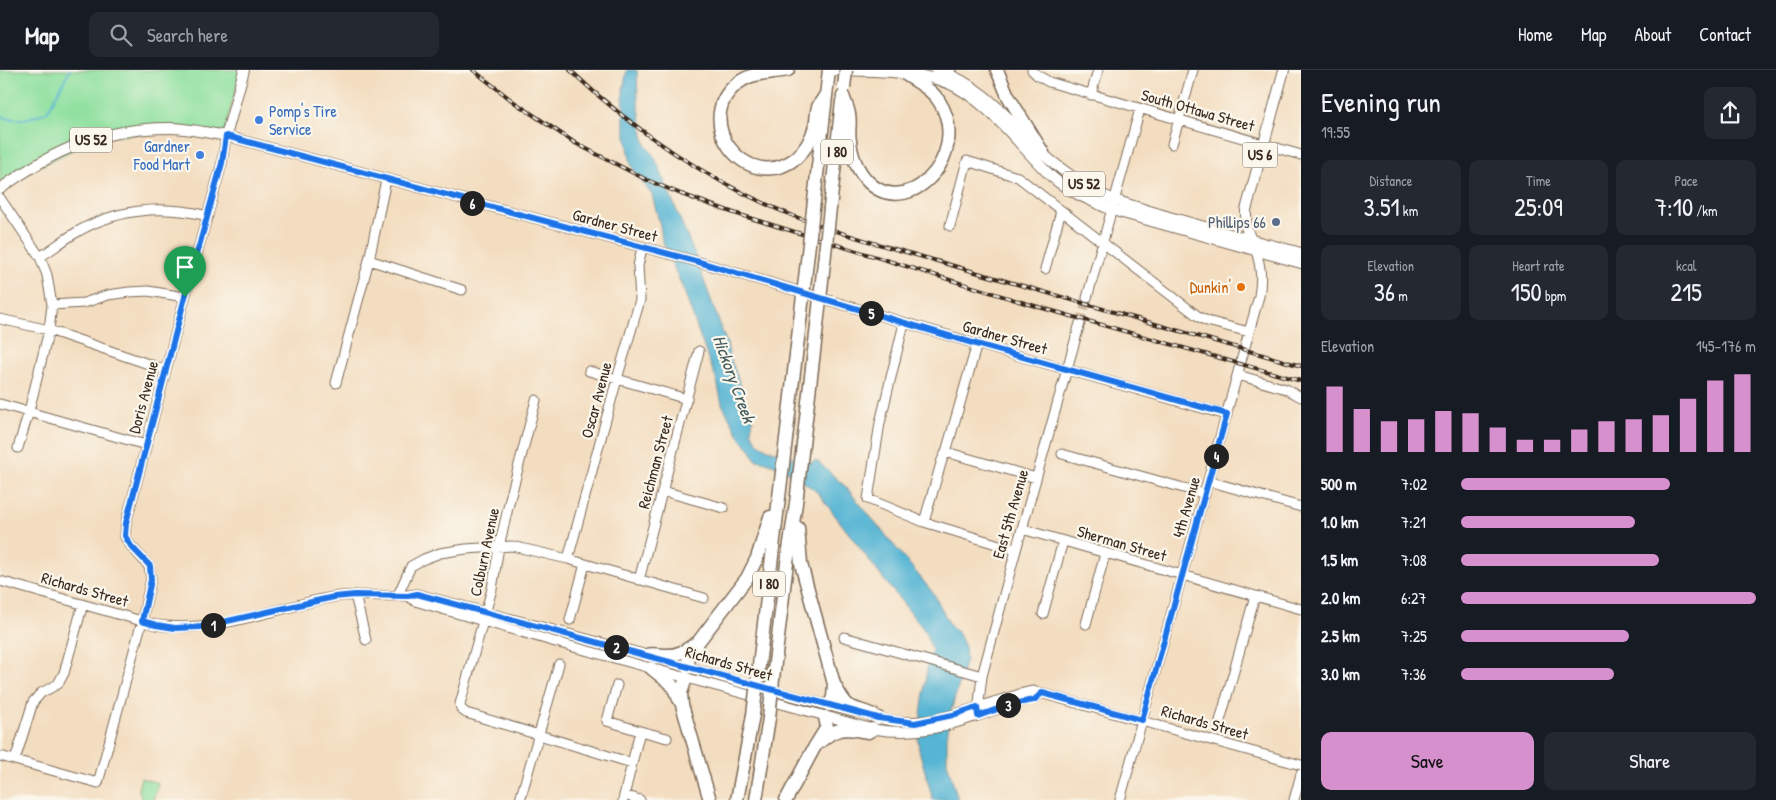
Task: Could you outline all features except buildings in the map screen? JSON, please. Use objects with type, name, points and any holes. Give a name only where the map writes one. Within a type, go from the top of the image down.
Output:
[{"type":"highway","points":[[788,70],[755,75],[741,81],[722,102],[719,117],[720,129],[725,143],[742,161],[755,167],[770,168],[784,165],[796,158],[806,147],[813,134],[818,106],[827,91]]},
{"type":"highway","name":"I 80","points":[[737,800],[753,715],[829,70]]},
{"type":"highway","name":"I 80","points":[[756,800],[769,718],[796,503],[846,70]]},
{"type":"highway","points":[[997,70],[1008,96],[1043,153]]},
{"type":"highway","points":[[844,92],[849,114],[850,140],[861,172],[871,184],[880,190],[901,193],[914,189],[926,182],[937,170],[944,158],[948,143],[948,129],[946,114],[938,100],[927,88],[900,71]]},
{"type":"highway","points":[[682,706],[681,693],[687,672],[689,654],[747,578],[757,558],[773,504],[779,493]]},
{"type":"highway","points":[[786,800],[827,728],[827,711],[833,698],[834,684],[802,564],[798,541],[796,503]]},
{"type":"highway","points":[[647,656],[678,654],[697,643]]},
{"type":"highway","points":[[651,668],[672,685],[682,706],[710,800]]},
{"type":"highway","points":[[814,748],[829,734],[842,728],[852,728],[868,732],[875,724],[872,714],[849,706],[834,684]]},
{"type":"main road","name":"Doris Avenue","points":[[226,136],[244,70]]},
{"type":"main road","name":"US 52","points":[[829,70],[944,74],[975,88],[998,106],[1062,170],[1113,205],[1251,240]]},
{"type":"main road","name":"US 6","points":[[1256,251],[1246,227],[1246,210],[1284,70]]},
{"type":"main road","name":"US 52","points":[[944,74],[992,112],[1054,179],[1074,192],[1256,251]]},
{"type":"main road","name":"Gardner Street","points":[[0,189],[31,167],[53,155],[82,142],[109,134],[141,129],[171,128],[226,136]]},
{"type":"main road","points":[[1251,240],[1301,253]]},
{"type":"main road","points":[[1256,251],[1301,263]]},
{"type":"street","name":"South Ottawa Street","points":[[1032,70],[1037,76],[1049,82],[1301,154]]},
{"type":"street","points":[[1092,95],[1098,70]]},
{"type":"street","points":[[1172,144],[1193,70]]},
{"type":"street","points":[[1087,298],[1140,109]]},
{"type":"street","name":"Gardner Street","points":[[226,136],[699,262],[976,344],[1227,414]]},
{"type":"street","name":"Doris Avenue","points":[[16,760],[98,783],[142,621],[151,580],[150,566],[131,546],[125,536],[126,523],[222,163],[226,136]]},
{"type":"street","points":[[950,226],[967,161],[1018,177],[1199,317],[1207,321],[1249,332]]},
{"type":"street","points":[[336,383],[369,260],[386,180]]},
{"type":"street","points":[[0,198],[40,257],[47,275],[52,305],[50,330],[18,448]]},
{"type":"street","points":[[40,257],[72,235],[96,222],[118,214],[164,209],[186,210],[208,216]]},
{"type":"street","points":[[1045,269],[1061,211]]},
{"type":"street","name":"Oscar Avenue","points":[[568,559],[640,300],[638,266],[642,248]]},
{"type":"street","name":"4th Avenue","points":[[1120,800],[1238,375],[1262,280],[1261,266],[1256,251]]},
{"type":"street","points":[[369,260],[462,290]]},
{"type":"street","points":[[52,305],[84,303],[108,295],[129,292],[148,291],[185,297]]},
{"type":"street","points":[[0,319],[50,330],[166,370]]},
{"type":"street","points":[[904,323],[880,423],[868,499],[924,522],[1016,550]]},
{"type":"street","name":"East 5th Avenue","points":[[978,711],[982,676],[1080,323]]},
{"type":"street","points":[[924,522],[976,344]]},
{"type":"street","name":"Reichman Street","points":[[639,580],[699,351]]},
{"type":"street","points":[[589,371],[687,399]]},
{"type":"street","points":[[1238,375],[1286,389],[1301,397]]},
{"type":"street","name":"Colburn Avenue","points":[[536,400],[499,547],[492,589],[460,704],[461,709],[466,713],[538,734]]},
{"type":"street","points":[[0,404],[146,444]]},
{"type":"street","points":[[946,452],[1036,478]]},
{"type":"street","points":[[1062,454],[1205,494]]},
{"type":"street","points":[[1208,481],[1301,507]]},
{"type":"street","points":[[663,491],[724,508]]},
{"type":"street","name":"Sherman Street","points":[[1022,529],[1301,609]]},
{"type":"street","points":[[1043,614],[1063,541]]},
{"type":"street","points":[[398,595],[411,566],[424,559],[440,553],[512,546],[568,559],[704,598]]},
{"type":"street","points":[[1086,624],[1105,554]]},
{"type":"street","points":[[570,620],[585,564]]},
{"type":"street","name":"Richards Street","points":[[0,581],[156,625],[175,628],[201,627],[334,597],[355,595],[408,596],[417,594],[484,617],[651,668],[687,672],[739,682],[827,711],[875,724],[894,733],[953,720],[1012,695],[1033,691],[1301,765]]},
{"type":"street","points":[[355,595],[366,640]]},
{"type":"street","points":[[1220,721],[1255,596]]},
{"type":"street","points":[[0,756],[16,760],[32,702],[41,692],[58,684],[64,673],[83,604]]},
{"type":"street","name":"Richards Street","points":[[484,617],[647,656],[687,672]]},
{"type":"street","points":[[844,637],[982,676]]},
{"type":"street","points":[[520,800],[559,664]]},
{"type":"street","points":[[617,685],[607,720],[667,738]]},
{"type":"street","points":[[640,731],[624,798],[640,800]]},
{"type":"street","points":[[538,734],[632,763]]},
{"type":"street","points":[[1294,800],[1301,774]]},
{"type":"green space","points":[[0,70],[241,70],[223,138],[168,131],[108,137],[81,146],[30,171],[0,193]]},
{"type":"green space","points":[[141,778],[158,783],[153,800],[141,800],[138,789]]},
{"type":"water","name":"Hickory Creek","points":[[627,70],[637,70],[638,101],[646,145],[655,158],[694,253],[753,419],[751,431],[757,442],[768,449],[810,463],[816,460],[846,487],[934,594],[951,627],[959,634],[965,647],[966,660],[951,711],[947,737],[947,762],[958,800],[933,800],[919,750],[918,739],[927,668],[932,651],[925,631],[818,493],[780,468],[764,461],[756,460],[750,449],[741,439],[722,404],[717,381],[684,291],[662,240],[652,195],[631,164],[624,124],[623,90]]},
{"type":"waterway","points":[[0,116],[12,119],[30,118],[47,112],[70,70]]},
{"type":"tunnel","points":[[1080,323],[1087,298]]},
{"type":"railway","points":[[473,70],[514,102],[575,143],[647,180],[681,194],[734,213],[1028,304],[1301,381]]},
{"type":"railway","points":[[570,70],[621,114],[676,154],[735,189],[796,217],[875,243],[1301,366]]},
{"type":"place","name":"Pomp's Tire Service","points":[[259,120]]},
{"type":"place","name":"Gardner Food Mart","points":[[200,155]]},
{"type":"place","name":"Phillips 66","points":[[1276,222]]},
{"type":"place","name":"Dunkin'","points":[[1241,287]]},
{"type":"route","points":[[226,136],[699,262],[976,344],[1227,414],[1142,720],[1042,693],[1034,700],[1012,704],[978,716],[977,707],[953,715],[915,723],[878,718],[739,682],[417,594],[408,596],[376,594],[334,597],[230,622],[201,627],[175,628],[142,621],[150,588],[150,566],[131,546],[125,536],[126,523],[185,297],[222,163],[226,136]]}]
